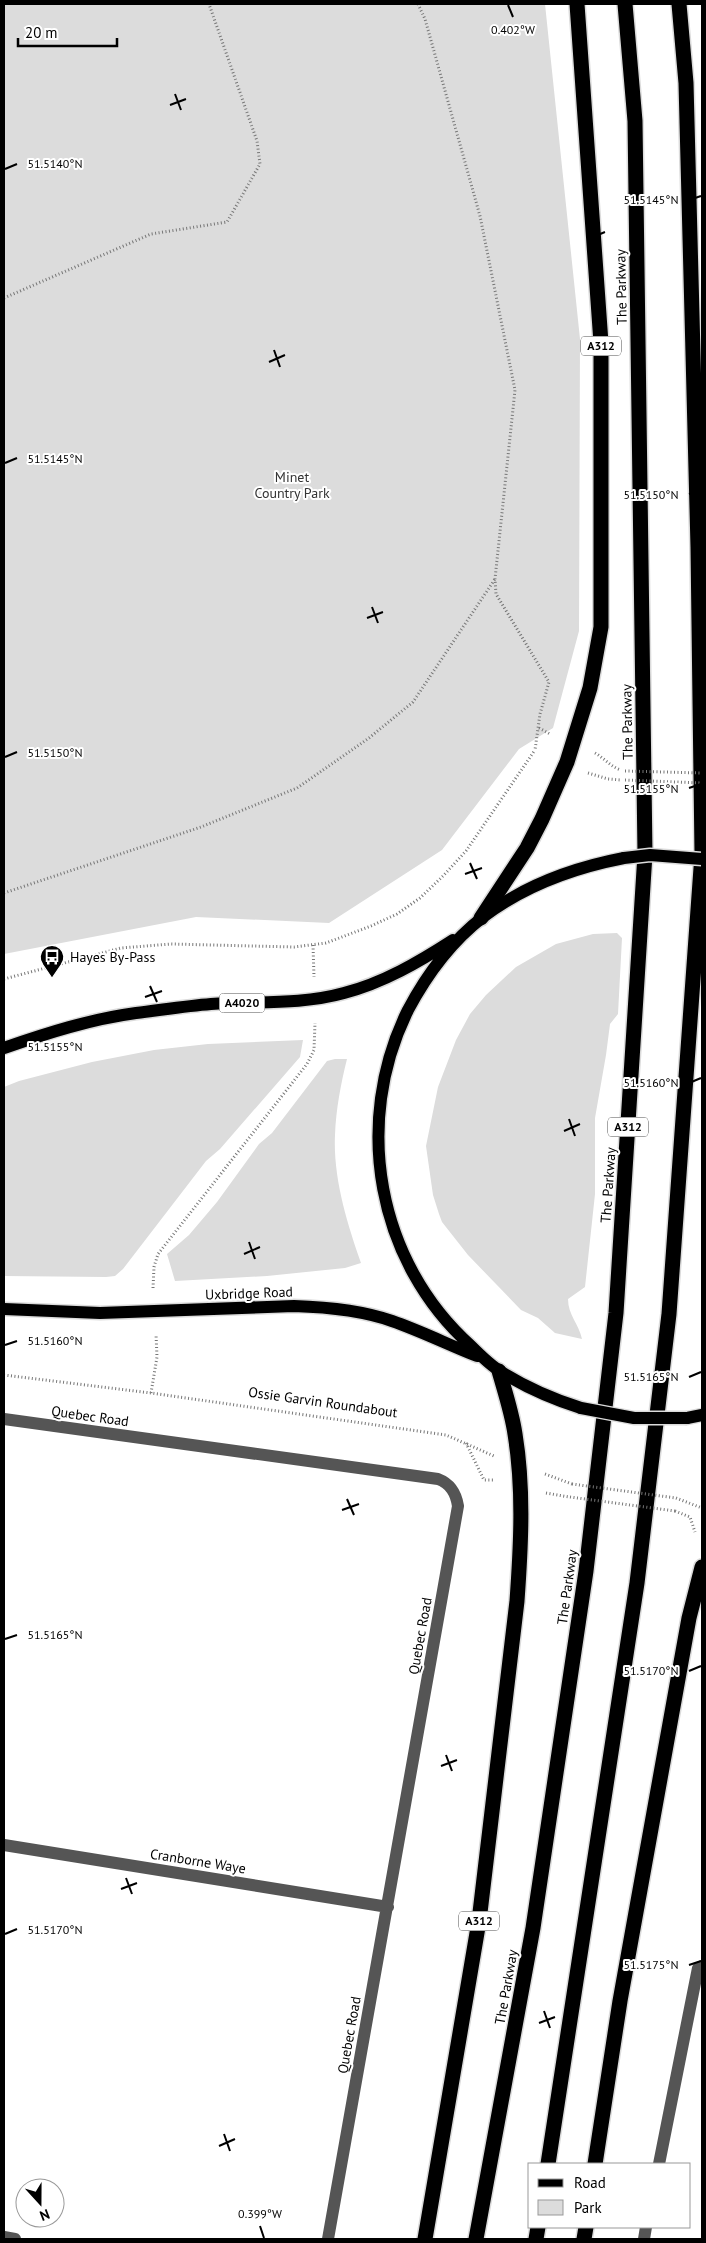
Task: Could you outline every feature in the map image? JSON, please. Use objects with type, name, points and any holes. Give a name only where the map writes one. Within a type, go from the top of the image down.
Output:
[{"type":"highway","name":"A312","points":[[481,918],[531,841],[567,762],[590,688],[601,627],[601,343],[577,4]]},
{"type":"highway","name":"The Parkway","points":[[476,2239],[533,1928],[586,1571],[616,1313],[645,854],[634,121],[625,4]]},
{"type":"highway","points":[[548,2163],[637,1583],[669,1314],[702,854],[698,548],[686,83],[679,4]]},
{"type":"highway","name":"A312","points":[[425,2239],[479,1921],[517,1601],[521,1553],[520,1466],[515,1432],[499,1371]]},
{"type":"highway","points":[[595,2163],[625,1971],[689,1618],[702,1567]]},
{"type":"main road","points":[[702,859],[650,855],[590,864],[557,875],[525,890],[481,918],[448,951],[430,975],[400,1027],[382,1084],[378,1144],[380,1174],[387,1210],[398,1245],[435,1308],[459,1336],[499,1371],[540,1393],[581,1408],[634,1418],[687,1418],[702,1415]]},
{"type":"main road","name":"A4020","points":[[4,1048],[58,1030],[134,1013],[211,1004],[314,999],[344,994],[403,970],[469,929]]},
{"type":"main road","name":"Uxbridge Road","points":[[4,1309],[100,1313],[294,1306],[322,1307],[353,1311],[392,1321],[486,1360]]},
{"type":"street","name":"Quebec Road","points":[[4,1419],[438,1479],[446,1482],[454,1491],[458,1506],[328,2239]]},
{"type":"street","name":"Cranborne Waye","points":[[4,1845],[388,1907]]},
{"type":"street","points":[[659,2163],[698,1968],[702,1966]]},
{"type":"street","points":[[4,2237],[15,2239]]},
{"type":"path","points":[[4,298],[151,234],[227,222],[260,164],[257,141],[208,4]]},
{"type":"path","points":[[4,979],[96,954],[137,946],[171,944],[271,947],[313,945],[326,943],[371,926],[397,914],[420,898],[466,851],[535,750],[540,714],[549,682],[496,594],[495,579],[515,390],[480,216],[424,19],[418,4]]},
{"type":"path","points":[[4,893],[201,828],[297,788],[369,738],[413,702],[495,579]]},
{"type":"path","points":[[539,728],[551,734]]},
{"type":"path","points":[[535,750],[540,750]]},
{"type":"path","points":[[594,753],[607,760],[612,766],[625,770],[702,773]]},
{"type":"path","points":[[588,773],[608,779],[702,783]]},
{"type":"path","points":[[313,945],[314,965]]},
{"type":"path","points":[[153,1286],[154,1267],[158,1254],[307,1064],[314,1050],[315,1037]]},
{"type":"path","points":[[4,1374],[151,1393],[157,1357],[156,1345]]},
{"type":"path","name":"Ossie Garvin Roundabout","points":[[151,1393],[446,1435],[487,1454]]},
{"type":"path","points":[[466,1443],[484,1480],[493,1480]]},
{"type":"path","points":[[545,1474],[572,1484],[676,1498],[702,1508]]},
{"type":"path","points":[[544,1492],[675,1510],[690,1517],[695,1532]]},
{"type":"green space","name":"Minet Country Park","points":[[4,4],[545,4],[580,339],[579,631],[553,728],[519,749],[442,850],[329,923],[196,917],[4,954]]},
{"type":"green space","points":[[617,933],[622,938],[618,1014],[610,1024],[595,1118],[595,1194],[585,1287],[568,1299],[568,1305],[582,1339],[555,1333],[538,1318],[521,1310],[468,1255],[442,1222],[433,1195],[426,1146],[438,1087],[456,1040],[470,1014],[486,995],[516,967],[556,944],[593,934]]},
{"type":"green space","points":[[303,1040],[300,1057],[220,1149],[206,1161],[123,1269],[115,1276],[4,1276],[4,1087],[19,1081],[92,1062],[154,1050],[208,1044]]},
{"type":"green space","points":[[347,1059],[336,1116],[336,1168],[346,1216],[361,1263],[345,1268],[267,1276],[175,1281],[167,1254],[189,1235],[217,1202],[259,1144],[272,1133],[327,1061]]},
{"type":"place","name":"Hayes By-Pass","points":[[52,978]]}]
